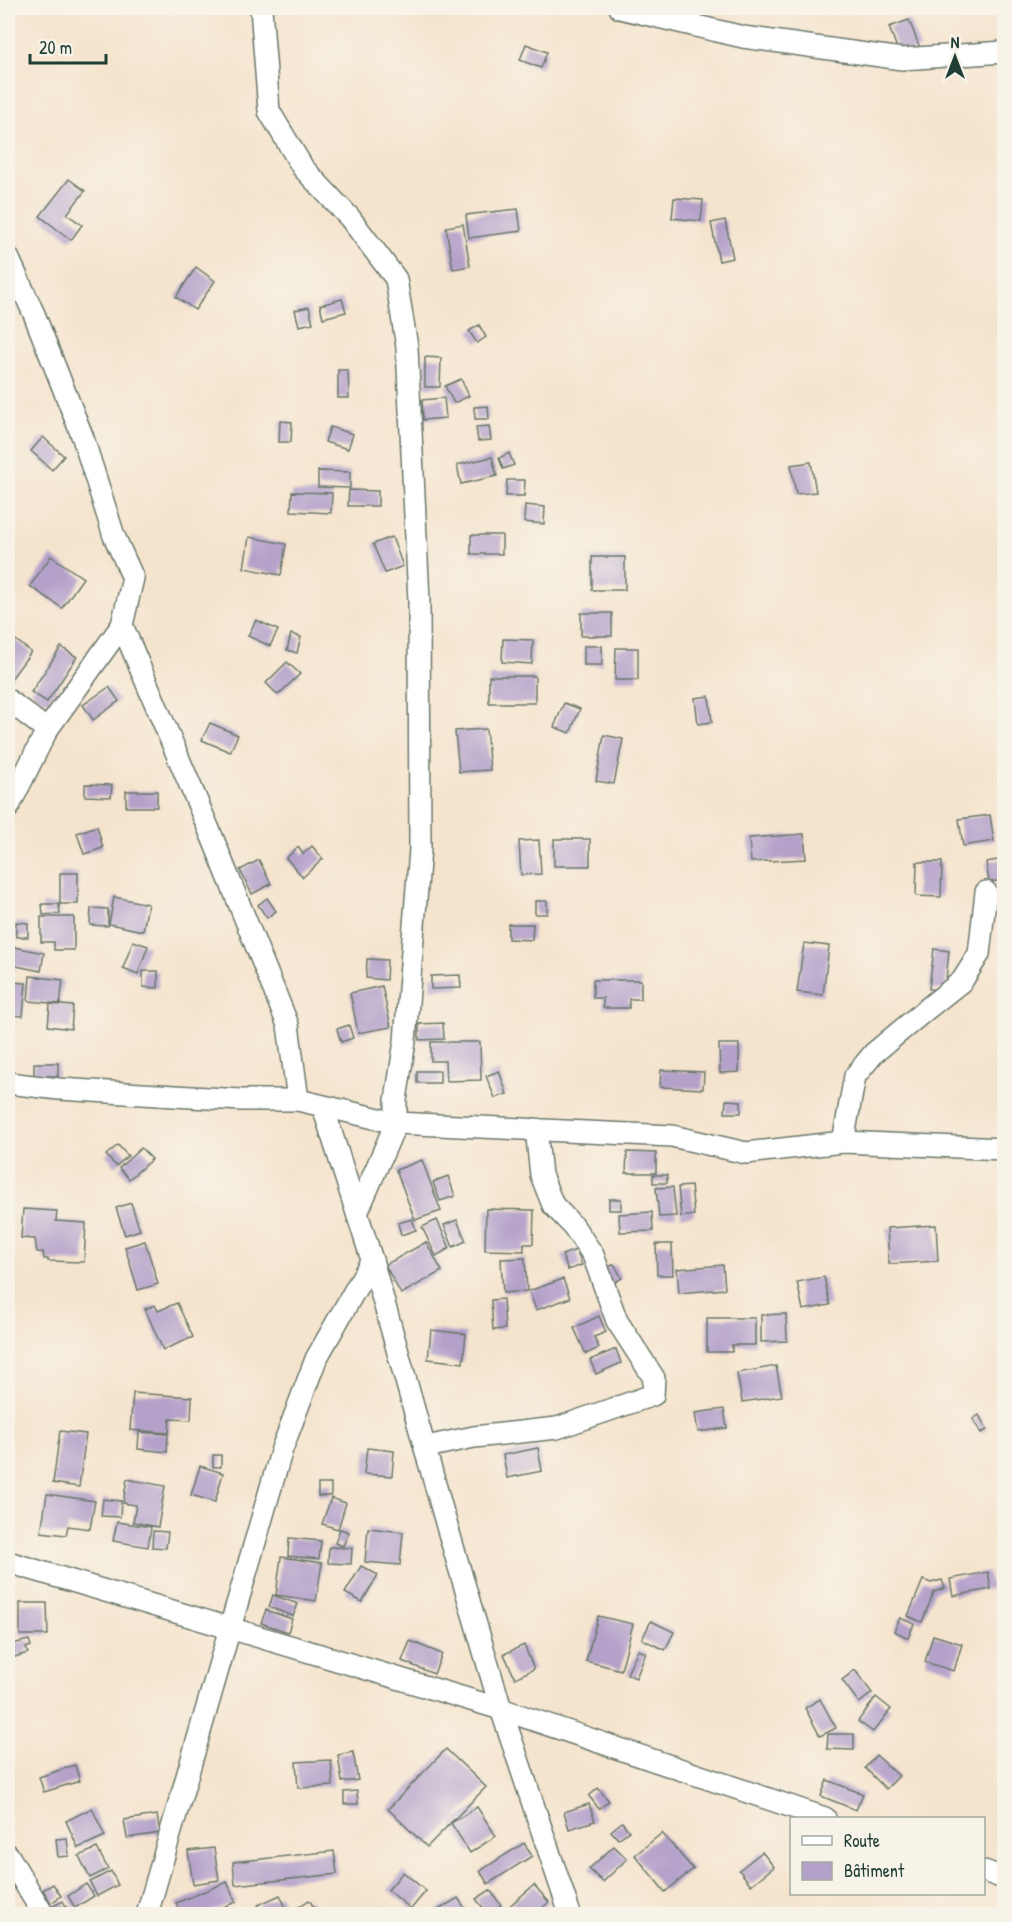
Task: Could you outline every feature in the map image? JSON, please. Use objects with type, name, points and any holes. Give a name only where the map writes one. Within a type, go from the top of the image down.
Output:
[{"type":"street","points":[[261,8],[269,111],[303,168],[350,218],[396,279],[407,347],[419,602],[420,849],[405,1041],[396,1100],[396,1123],[357,1213]]},
{"type":"street","points":[[620,8],[743,37],[902,59],[1005,52]]},
{"type":"street","points":[[8,257],[34,314],[83,438],[114,536],[133,578],[122,625],[47,730],[8,808]]},
{"type":"street","points":[[122,625],[213,839],[288,1025],[298,1100]]},
{"type":"street","points":[[8,700],[47,730]]},
{"type":"street","points":[[843,1142],[855,1076],[874,1053],[962,981],[979,954],[986,892]]},
{"type":"street","points":[[8,1083],[104,1092],[241,1100],[298,1100],[396,1123],[672,1136],[746,1153],[843,1142],[1005,1149]]},
{"type":"street","points":[[324,1107],[372,1260],[501,1709],[570,1914]]},
{"type":"street","points":[[426,1447],[474,1437],[557,1428],[653,1395],[654,1378],[617,1321],[593,1255],[573,1227],[553,1205],[541,1175],[536,1129]]},
{"type":"street","points":[[147,1914],[282,1449],[316,1359],[372,1260]]},
{"type":"street","points":[[8,1562],[501,1709],[822,1817]]},
{"type":"street","points":[[8,1855],[43,1914]]},
{"type":"street","points":[[985,1871],[1005,1878]]},
{"type":"building","points":[[909,20],[920,48],[900,56],[889,27]]},
{"type":"building","points":[[526,44],[547,52],[541,68],[520,60]]},
{"type":"building","points":[[69,179],[85,191],[67,214],[82,225],[71,240],[40,216]]},
{"type":"building","points":[[674,198],[703,200],[701,221],[672,218]]},
{"type":"building","points":[[518,209],[521,231],[469,238],[466,215]]},
{"type":"building","points":[[725,220],[733,258],[719,261],[711,223]]},
{"type":"building","points":[[463,224],[470,266],[453,269],[446,227]]},
{"type":"building","points":[[196,267],[215,281],[195,310],[176,297]]},
{"type":"building","points":[[342,299],[346,312],[323,318],[320,305]]},
{"type":"building","points":[[309,307],[313,323],[299,326],[295,310]]},
{"type":"building","points":[[479,325],[486,337],[477,343],[469,331]]},
{"type":"building","points":[[425,357],[441,358],[440,387],[425,387]]},
{"type":"building","points":[[338,370],[348,370],[349,398],[338,398]]},
{"type":"building","points":[[461,379],[469,396],[454,403],[445,386]]},
{"type":"building","points":[[444,398],[446,418],[423,420],[422,400]]},
{"type":"building","points":[[488,406],[489,419],[475,419],[474,407]]},
{"type":"building","points":[[280,421],[292,422],[291,442],[279,442]]},
{"type":"building","points":[[489,426],[491,440],[478,441],[476,427]]},
{"type":"building","points":[[330,427],[353,434],[348,449],[325,442]]},
{"type":"building","points":[[43,437],[64,456],[52,470],[31,451]]},
{"type":"building","points":[[509,453],[514,465],[503,469],[499,458]]},
{"type":"building","points":[[492,457],[497,476],[461,484],[457,465]]},
{"type":"building","points":[[811,462],[816,492],[796,494],[791,465]]},
{"type":"building","points":[[318,471],[350,472],[350,488],[318,487]]},
{"type":"building","points":[[507,480],[525,480],[524,496],[506,496]]},
{"type":"building","points":[[349,490],[378,491],[378,506],[348,506]]},
{"type":"building","points":[[292,492],[332,493],[331,513],[291,511]]},
{"type":"building","points":[[525,505],[545,507],[544,524],[524,522]]},
{"type":"building","points":[[471,535],[502,535],[502,554],[471,554]]},
{"type":"building","points":[[249,537],[286,544],[281,575],[244,568]]},
{"type":"building","points":[[392,537],[403,566],[385,573],[373,544]]},
{"type":"building","points":[[51,556],[83,578],[62,608],[30,586]]},
{"type":"building","points":[[592,557],[625,557],[625,590],[592,590]]},
{"type":"building","points":[[581,613],[612,613],[612,636],[581,636]]},
{"type":"building","points":[[256,620],[278,630],[270,646],[248,636]]},
{"type":"building","points":[[8,634],[31,652],[11,679],[8,676]]},
{"type":"building","points":[[291,634],[301,637],[297,653],[287,650]]},
{"type":"building","points":[[503,639],[533,640],[532,664],[502,662]]},
{"type":"building","points":[[584,646],[602,646],[602,665],[584,665]]},
{"type":"building","points":[[61,647],[77,657],[47,702],[31,692]]},
{"type":"building","points":[[616,648],[638,648],[638,680],[615,680]]},
{"type":"building","points":[[287,662],[300,674],[278,695],[266,683]]},
{"type":"building","points":[[489,676],[535,676],[535,703],[489,703]]},
{"type":"building","points":[[109,687],[119,701],[93,720],[83,705]]},
{"type":"building","points":[[709,696],[712,722],[698,724],[695,698]]},
{"type":"building","points":[[564,703],[580,709],[570,733],[554,727]]},
{"type":"building","points":[[210,723],[238,735],[230,752],[202,740]]},
{"type":"building","points":[[486,729],[490,770],[459,772],[455,731]]},
{"type":"building","points":[[604,735],[623,739],[614,784],[596,781]]},
{"type":"building","points":[[85,784],[112,785],[111,797],[85,796]]},
{"type":"building","points":[[126,791],[157,791],[157,807],[126,807]]},
{"type":"building","points":[[990,815],[994,841],[963,846],[959,819]]},
{"type":"building","points":[[97,826],[103,848],[84,854],[77,833]]},
{"type":"building","points":[[804,834],[806,859],[751,862],[749,838]]},
{"type":"building","points":[[554,839],[590,839],[590,866],[554,866]]},
{"type":"building","points":[[539,840],[541,874],[521,875],[519,841]]},
{"type":"building","points":[[312,846],[323,859],[303,877],[286,858],[298,847],[303,854]]},
{"type":"building","points":[[1004,859],[1004,880],[989,882],[986,862]]},
{"type":"building","points":[[259,860],[271,884],[252,894],[240,870]]},
{"type":"building","points":[[917,862],[942,862],[941,897],[916,896]]},
{"type":"building","points":[[60,873],[78,873],[78,904],[60,904]]},
{"type":"building","points":[[114,897],[148,904],[143,931],[109,924]]},
{"type":"building","points":[[267,898],[276,911],[267,918],[258,905]]},
{"type":"building","points":[[535,901],[547,901],[547,914],[535,914]]},
{"type":"building","points":[[42,904],[59,904],[60,914],[43,915]]},
{"type":"building","points":[[91,908],[108,909],[108,926],[90,925]]},
{"type":"building","points":[[41,917],[74,917],[74,950],[54,950],[54,942],[41,942]]},
{"type":"building","points":[[16,922],[28,923],[28,937],[16,937]]},
{"type":"building","points":[[508,924],[533,924],[532,940],[508,939]]},
{"type":"building","points":[[133,941],[148,946],[138,974],[123,968]]},
{"type":"building","points":[[804,943],[829,946],[823,995],[797,992]]},
{"type":"building","points":[[14,947],[44,953],[41,971],[11,965]]},
{"type":"building","points":[[934,949],[949,951],[945,990],[929,989]]},
{"type":"building","points":[[367,959],[387,960],[386,980],[366,978]]},
{"type":"building","points":[[143,971],[158,971],[158,988],[143,987]]},
{"type":"building","points":[[460,975],[461,988],[431,989],[431,976]]},
{"type":"building","points":[[30,976],[63,980],[60,1004],[28,1001]]},
{"type":"building","points":[[593,980],[641,980],[641,999],[629,999],[629,1008],[603,1008],[603,998],[593,998]]},
{"type":"building","points":[[9,982],[26,983],[23,1016],[8,1015]]},
{"type":"building","points":[[382,986],[391,1027],[358,1033],[350,993]]},
{"type":"building","points":[[50,1004],[73,1006],[71,1029],[48,1026]]},
{"type":"building","points":[[443,1023],[444,1039],[419,1040],[419,1024]]},
{"type":"building","points":[[349,1025],[353,1038],[341,1042],[337,1029]]},
{"type":"building","points":[[431,1042],[480,1042],[481,1080],[446,1081],[445,1061],[431,1061]]},
{"type":"building","points":[[719,1044],[739,1044],[739,1072],[720,1073]]},
{"type":"building","points":[[34,1063],[58,1063],[58,1076],[34,1076]]},
{"type":"building","points":[[661,1070],[704,1072],[703,1089],[660,1087]]},
{"type":"building","points":[[417,1071],[440,1071],[440,1083],[417,1083]]},
{"type":"building","points":[[499,1071],[507,1094],[495,1098],[486,1076]]},
{"type":"building","points":[[726,1100],[741,1101],[741,1113],[725,1113]]},
{"type":"building","points":[[118,1145],[128,1156],[116,1166],[106,1155]]},
{"type":"building","points":[[141,1148],[152,1159],[129,1179],[119,1168]]},
{"type":"building","points":[[627,1152],[656,1153],[656,1173],[626,1173]]},
{"type":"building","points":[[422,1160],[441,1211],[415,1220],[396,1170]]},
{"type":"building","points":[[653,1175],[667,1175],[667,1183],[653,1183]]},
{"type":"building","points":[[448,1176],[455,1196],[440,1201],[433,1182]]},
{"type":"building","points":[[691,1186],[694,1215],[681,1217],[678,1187]]},
{"type":"building","points":[[673,1187],[676,1216],[659,1217],[656,1188]]},
{"type":"building","points":[[609,1199],[621,1199],[621,1210],[609,1210]]},
{"type":"building","points":[[131,1203],[140,1230],[125,1235],[116,1208]]},
{"type":"building","points":[[23,1209],[57,1211],[56,1221],[86,1223],[84,1262],[44,1259],[43,1252],[37,1252],[35,1239],[21,1238]]},
{"type":"building","points":[[486,1209],[534,1210],[533,1244],[524,1244],[524,1251],[485,1250]]},
{"type":"building","points":[[652,1212],[653,1231],[620,1232],[619,1214]]},
{"type":"building","points":[[412,1219],[416,1230],[401,1235],[398,1223]]},
{"type":"building","points":[[437,1220],[450,1248],[436,1256],[422,1227]]},
{"type":"building","points":[[457,1220],[466,1241],[453,1247],[444,1225]]},
{"type":"building","points":[[936,1225],[938,1261],[889,1264],[887,1228]]},
{"type":"building","points":[[145,1241],[158,1284],[138,1290],[125,1247]]},
{"type":"building","points":[[426,1242],[442,1271],[401,1294],[385,1265]]},
{"type":"building","points":[[656,1244],[672,1244],[673,1275],[657,1275]]},
{"type":"building","points":[[576,1250],[582,1265],[568,1270],[562,1255]]},
{"type":"building","points":[[525,1258],[527,1291],[503,1293],[501,1259]]},
{"type":"building","points":[[614,1264],[622,1278],[608,1286],[600,1272]]},
{"type":"building","points":[[723,1265],[725,1289],[679,1293],[677,1269]]},
{"type":"building","points":[[824,1277],[830,1305],[803,1310],[797,1282]]},
{"type":"building","points":[[563,1279],[570,1298],[536,1310],[529,1291]]},
{"type":"building","points":[[503,1299],[505,1329],[493,1330],[491,1300]]},
{"type":"building","points":[[177,1303],[193,1337],[163,1350],[145,1309],[155,1305],[158,1311]]},
{"type":"building","points":[[786,1314],[787,1341],[761,1342],[761,1315]]},
{"type":"building","points":[[599,1316],[606,1332],[594,1337],[599,1348],[586,1354],[574,1328]]},
{"type":"building","points":[[707,1318],[755,1318],[755,1345],[732,1345],[732,1352],[707,1352]]},
{"type":"building","points":[[431,1330],[466,1334],[463,1363],[428,1359]]},
{"type":"building","points":[[616,1349],[621,1363],[596,1374],[590,1360]]},
{"type":"building","points":[[776,1366],[782,1396],[742,1402],[737,1373]]},
{"type":"building","points":[[133,1393],[192,1397],[191,1420],[170,1419],[169,1433],[130,1430]]},
{"type":"building","points":[[724,1409],[727,1428],[698,1432],[695,1413]]},
{"type":"building","points":[[979,1415],[987,1430],[981,1433],[973,1419]]},
{"type":"building","points":[[60,1431],[86,1434],[79,1487],[53,1483]]},
{"type":"building","points":[[139,1432],[168,1434],[167,1452],[138,1449]]},
{"type":"building","points":[[367,1448],[394,1451],[392,1476],[364,1474]]},
{"type":"building","points":[[538,1448],[542,1471],[507,1478],[503,1455]]},
{"type":"building","points":[[213,1455],[221,1455],[221,1467],[213,1467]]},
{"type":"building","points":[[200,1466],[223,1473],[215,1502],[191,1495]]},
{"type":"building","points":[[127,1479],[165,1486],[158,1527],[133,1522],[136,1505],[123,1503]]},
{"type":"building","points":[[318,1484],[331,1484],[331,1496],[318,1496]]},
{"type":"building","points":[[47,1494],[95,1501],[90,1529],[68,1526],[66,1535],[41,1532]]},
{"type":"building","points":[[331,1498],[346,1503],[338,1529],[322,1524]]},
{"type":"building","points":[[103,1499],[121,1501],[120,1517],[101,1516]]},
{"type":"building","points":[[117,1522],[151,1527],[148,1547],[113,1541]]},
{"type":"building","points":[[368,1528],[403,1532],[400,1565],[365,1562]]},
{"type":"building","points":[[340,1529],[349,1532],[343,1546],[335,1543]]},
{"type":"building","points":[[153,1531],[168,1532],[166,1548],[152,1547]]},
{"type":"building","points":[[289,1538],[321,1541],[319,1559],[288,1556]]},
{"type":"building","points":[[329,1547],[352,1548],[351,1564],[328,1563]]},
{"type":"building","points":[[281,1557],[322,1563],[316,1601],[276,1595]]},
{"type":"building","points":[[361,1566],[378,1575],[362,1602],[345,1593]]},
{"type":"building","points":[[988,1572],[991,1589],[953,1596],[950,1579]]},
{"type":"building","points":[[923,1580],[931,1583],[942,1580],[945,1588],[934,1592],[922,1622],[908,1616]]},
{"type":"building","points":[[273,1595],[298,1604],[293,1616],[269,1607]]},
{"type":"building","points":[[20,1603],[47,1603],[48,1635],[20,1635]]},
{"type":"building","points":[[266,1610],[292,1619],[288,1632],[261,1623]]},
{"type":"building","points":[[598,1616],[633,1624],[621,1670],[586,1661]]},
{"type":"building","points":[[900,1618],[914,1624],[908,1638],[894,1631]]},
{"type":"building","points":[[651,1621],[674,1632],[665,1650],[642,1639]]},
{"type":"building","points":[[933,1635],[962,1644],[954,1671],[925,1662]]},
{"type":"building","points":[[29,1640],[31,1646],[26,1648],[28,1653],[8,1659],[8,1645]]},
{"type":"building","points":[[410,1641],[442,1654],[434,1674],[402,1661]]},
{"type":"building","points":[[524,1645],[534,1669],[515,1678],[504,1654]]},
{"type":"building","points":[[638,1650],[646,1653],[636,1678],[627,1674]]},
{"type":"building","points":[[855,1670],[872,1693],[859,1703],[842,1680]]},
{"type":"building","points":[[876,1697],[891,1709],[873,1732],[858,1721]]},
{"type":"building","points":[[820,1699],[836,1728],[820,1736],[805,1708]]},
{"type":"building","points":[[828,1734],[854,1734],[854,1750],[827,1749]]},
{"type":"building","points":[[446,1749],[486,1787],[427,1847],[388,1809]]},
{"type":"building","points":[[353,1752],[358,1780],[342,1782],[338,1755]]},
{"type":"building","points":[[876,1755],[899,1776],[886,1789],[865,1768]]},
{"type":"building","points":[[331,1760],[333,1786],[298,1788],[296,1762]]},
{"type":"building","points":[[75,1765],[80,1781],[44,1792],[39,1777]]},
{"type":"building","points":[[827,1780],[863,1794],[856,1810],[821,1796]]},
{"type":"building","points":[[598,1788],[609,1801],[599,1809],[589,1796]]},
{"type":"building","points":[[357,1791],[358,1804],[344,1804],[344,1792]]},
{"type":"building","points":[[589,1804],[595,1821],[569,1829],[564,1812]]},
{"type":"building","points":[[477,1807],[496,1836],[470,1853],[451,1823]]},
{"type":"building","points":[[92,1808],[105,1836],[78,1848],[66,1821]]},
{"type":"building","points":[[157,1815],[160,1833],[127,1838],[124,1820]]},
{"type":"building","points":[[622,1822],[629,1831],[618,1839],[611,1831]]},
{"type":"building","points":[[662,1833],[693,1869],[665,1892],[635,1855]]},
{"type":"building","points":[[67,1838],[69,1856],[58,1857],[56,1839]]},
{"type":"building","points":[[524,1843],[532,1856],[488,1884],[480,1871]]},
{"type":"building","points":[[614,1846],[627,1859],[603,1882],[589,1869]]},
{"type":"building","points":[[97,1848],[108,1869],[90,1878],[79,1856]]},
{"type":"building","points":[[214,1848],[219,1880],[193,1884],[188,1851]]},
{"type":"building","points":[[334,1851],[337,1874],[235,1885],[233,1862]]},
{"type":"building","points":[[762,1852],[774,1867],[751,1885],[739,1870]]},
{"type":"building","points":[[111,1871],[118,1885],[97,1896],[90,1882]]},
{"type":"building","points":[[403,1872],[426,1891],[411,1909],[388,1890]]},
{"type":"building","points":[[227,1882],[236,1902],[205,1914],[181,1914],[176,1903]]},
{"type":"building","points":[[53,1884],[61,1896],[51,1903],[43,1890]]},
{"type":"building","points":[[86,1884],[94,1896],[75,1908],[68,1896]]},
{"type":"building","points":[[534,1885],[549,1902],[535,1914],[500,1914]]},
{"type":"building","points":[[490,1890],[501,1905],[488,1914],[476,1899]]},
{"type":"building","points":[[280,1895],[289,1914],[263,1914],[258,1905]]},
{"type":"building","points":[[458,1898],[469,1914],[431,1914]]},
{"type":"building","points":[[309,1900],[319,1914],[295,1914],[293,1911]]},
{"type":"building","points":[[63,1901],[69,1912],[58,1914],[53,1906]]}]
